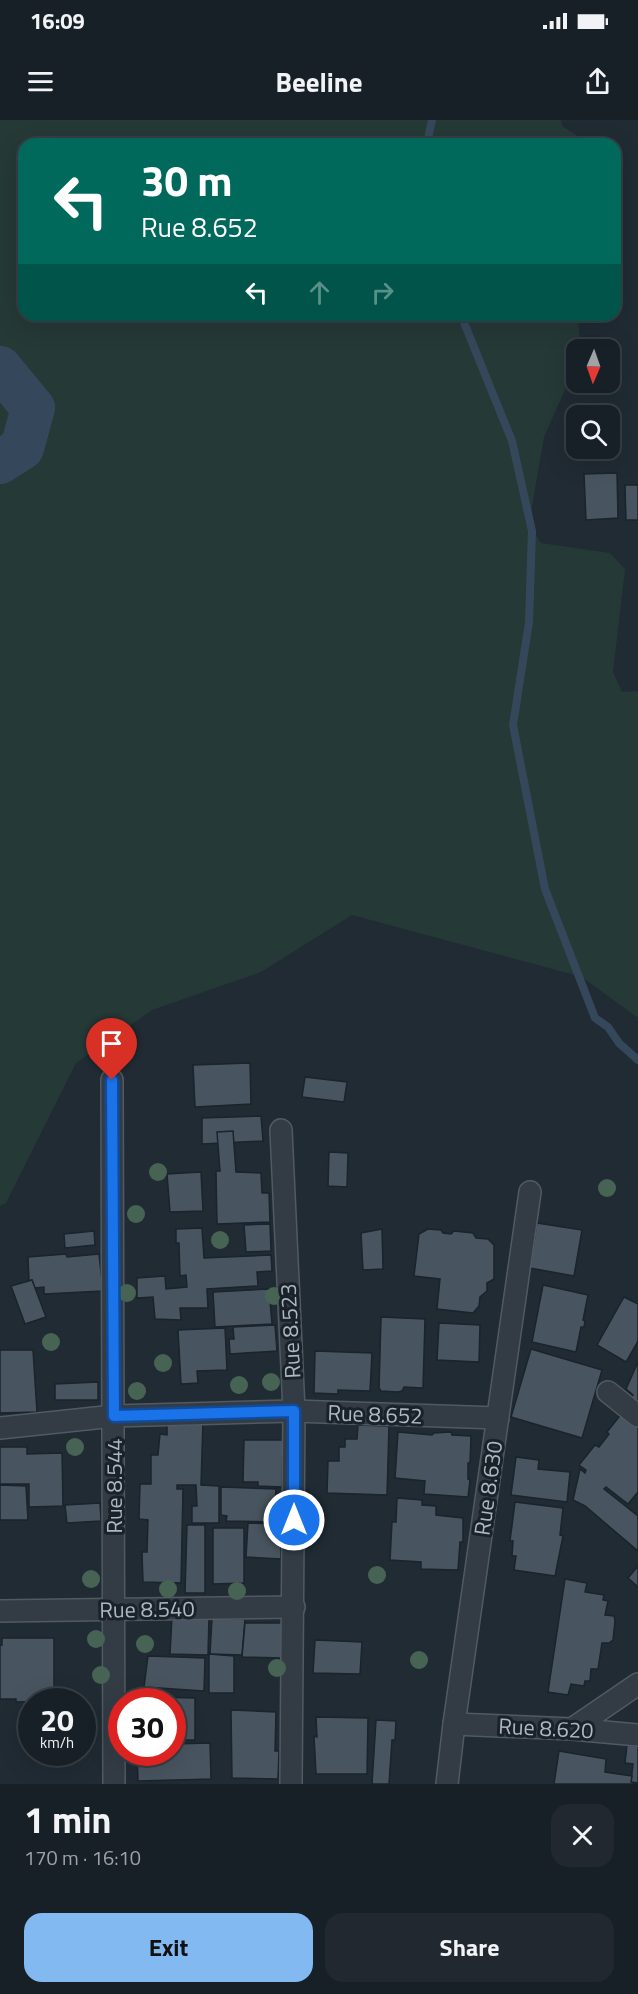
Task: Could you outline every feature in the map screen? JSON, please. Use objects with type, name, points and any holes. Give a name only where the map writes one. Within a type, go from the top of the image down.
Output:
[{"type":"street","name":"Rue 8.544","points":[[112,1080],[114,1784]]},
{"type":"street","name":"Rue 8.523","points":[[281,1130],[294,1411],[291,1784]]},
{"type":"street","name":"Rue 8.630","points":[[447,1784],[530,1192]]},
{"type":"street","points":[[608,1392],[638,1416]]},
{"type":"street","name":"Rue 8.652","points":[[0,1428],[114,1416],[294,1411],[498,1418]]},
{"type":"street","name":"Rue 8.540","points":[[0,1611],[294,1607]]},
{"type":"street","points":[[572,1729],[638,1684]]},
{"type":"street","name":"Rue 8.620","points":[[454,1724],[638,1734]]},
{"type":"green space","points":[[0,120],[561,120],[562,126],[581,138],[18,138],[18,321],[578,321],[579,339],[566,339],[566,388],[544,437],[529,524],[541,543],[610,553],[625,569],[613,672],[622,692],[638,691],[638,1018],[582,977],[352,915],[261,972],[152,1010],[76,1063],[6,1203],[0,1206]]},
{"type":"building","points":[[617,473],[618,518],[586,520],[584,474]]},
{"type":"building","points":[[625,485],[638,485],[638,520],[626,520]]},
{"type":"building","points":[[250,1063],[251,1104],[195,1107],[193,1065]]},
{"type":"building","points":[[305,1077],[347,1082],[344,1102],[302,1097]]},
{"type":"building","points":[[261,1116],[263,1141],[202,1144],[202,1118]]},
{"type":"building","points":[[233,1131],[236,1172],[261,1173],[262,1193],[269,1193],[270,1222],[217,1224],[216,1171],[220,1171],[217,1132]]},
{"type":"building","points":[[329,1152],[348,1153],[347,1187],[328,1186]]},
{"type":"building","points":[[201,1172],[203,1211],[170,1212],[167,1174]]},
{"type":"building","points":[[537,1223],[582,1230],[574,1276],[530,1268]]},
{"type":"building","points":[[270,1224],[271,1251],[246,1252],[244,1225]]},
{"type":"building","points":[[202,1228],[204,1258],[271,1255],[272,1271],[257,1272],[258,1286],[207,1289],[208,1308],[180,1308],[181,1320],[155,1319],[153,1297],[137,1298],[137,1278],[165,1276],[166,1289],[187,1287],[186,1275],[180,1276],[179,1243],[176,1243],[176,1229]]},
{"type":"building","points":[[382,1229],[383,1269],[363,1270],[361,1233]]},
{"type":"building","points":[[428,1229],[451,1234],[454,1231],[473,1233],[476,1238],[488,1239],[494,1245],[494,1279],[487,1283],[487,1291],[480,1297],[479,1306],[473,1313],[437,1309],[440,1279],[414,1276],[419,1234]]},
{"type":"building","points":[[94,1231],[95,1245],[65,1248],[64,1234]]},
{"type":"building","points":[[66,1254],[67,1257],[99,1254],[103,1291],[44,1294],[44,1287],[35,1288],[32,1280],[29,1281],[28,1257]]},
{"type":"building","points":[[32,1280],[46,1317],[25,1324],[11,1286]]},
{"type":"building","points":[[543,1285],[588,1295],[583,1320],[585,1321],[584,1327],[581,1327],[576,1352],[532,1342]]},
{"type":"building","points":[[269,1289],[272,1324],[215,1327],[213,1292]]},
{"type":"building","points":[[624,1297],[638,1304],[638,1341],[626,1362],[597,1345]]},
{"type":"building","points":[[381,1317],[425,1319],[423,1388],[404,1387],[398,1392],[381,1391],[379,1388]]},
{"type":"building","points":[[439,1323],[480,1325],[479,1362],[437,1360]]},
{"type":"building","points":[[275,1325],[277,1351],[230,1354],[229,1339],[234,1339],[233,1327]]},
{"type":"building","points":[[225,1328],[227,1370],[197,1371],[198,1383],[181,1384],[178,1330]]},
{"type":"building","points":[[531,1349],[602,1370],[582,1438],[511,1417]]},
{"type":"building","points":[[0,1350],[33,1350],[37,1412],[0,1413]]},
{"type":"building","points":[[315,1351],[372,1353],[370,1391],[338,1390],[338,1394],[314,1393]]},
{"type":"building","points":[[638,1362],[638,1406],[630,1400],[633,1395],[626,1389]]},
{"type":"building","points":[[98,1382],[98,1400],[55,1400],[55,1384]]},
{"type":"building","points":[[622,1413],[638,1426],[638,1492],[628,1504],[606,1487],[604,1489],[638,1516],[638,1551],[585,1506],[573,1500],[580,1469],[585,1473],[586,1470],[579,1465],[595,1445],[599,1447]]},
{"type":"building","points":[[203,1421],[201,1485],[219,1486],[219,1523],[192,1523],[192,1506],[197,1506],[196,1485],[177,1485],[177,1489],[183,1489],[181,1583],[143,1582],[142,1552],[147,1552],[148,1520],[139,1519],[140,1484],[151,1484],[151,1455],[158,1455],[160,1434],[167,1435],[167,1422]]},
{"type":"building","points":[[358,1425],[389,1426],[387,1495],[327,1493],[328,1461],[339,1461],[339,1447],[345,1447],[345,1439],[357,1439]]},
{"type":"building","points":[[398,1432],[432,1435],[451,1432],[452,1435],[471,1436],[468,1497],[424,1494],[425,1481],[395,1478]]},
{"type":"building","points":[[244,1440],[283,1440],[282,1487],[258,1486],[258,1482],[243,1482]]},
{"type":"building","points":[[0,1447],[27,1447],[27,1454],[62,1453],[63,1506],[29,1507],[29,1484],[0,1484]]},
{"type":"building","points":[[516,1457],[539,1460],[538,1469],[570,1472],[567,1502],[511,1495]]},
{"type":"building","points":[[0,1485],[26,1486],[28,1520],[0,1520]]},
{"type":"building","points":[[221,1487],[276,1489],[274,1522],[226,1521],[227,1516],[221,1515]]},
{"type":"building","points":[[397,1498],[422,1500],[422,1505],[436,1506],[436,1515],[463,1518],[463,1542],[460,1542],[458,1570],[421,1569],[421,1562],[390,1560],[392,1522],[396,1522]]},
{"type":"building","points":[[515,1502],[563,1508],[560,1535],[563,1536],[555,1576],[514,1570],[516,1556],[512,1556],[513,1541],[510,1541]]},
{"type":"building","points":[[100,1503],[101,1521],[67,1523],[65,1505]]},
{"type":"building","points":[[248,1523],[284,1524],[285,1542],[281,1542],[281,1559],[246,1557]]},
{"type":"building","points":[[187,1525],[205,1525],[205,1593],[185,1593]]},
{"type":"building","points":[[213,1528],[244,1528],[244,1583],[213,1584]]},
{"type":"building","points":[[638,1566],[638,1587],[628,1578]]},
{"type":"building","points":[[565,1579],[587,1583],[585,1592],[604,1595],[603,1600],[608,1601],[605,1615],[614,1616],[615,1621],[613,1640],[609,1643],[602,1643],[598,1669],[591,1669],[590,1681],[585,1681],[584,1686],[571,1684],[568,1695],[548,1692]]},
{"type":"building","points":[[172,1616],[209,1617],[208,1655],[170,1654]]},
{"type":"building","points":[[212,1618],[245,1619],[242,1655],[210,1654]]},
{"type":"building","points":[[245,1623],[282,1623],[281,1658],[242,1657]]},
{"type":"building","points":[[2,1638],[54,1638],[54,1688],[18,1688],[18,1702],[16,1699],[0,1699],[0,1645],[2,1645]]},
{"type":"building","points":[[315,1640],[362,1642],[360,1674],[313,1673]]},
{"type":"building","points":[[209,1654],[234,1656],[234,1693],[209,1693]]},
{"type":"building","points":[[148,1656],[205,1658],[204,1691],[144,1687]]},
{"type":"building","points":[[186,1698],[195,1698],[195,1740],[186,1740]]},
{"type":"building","points":[[231,1710],[276,1712],[275,1751],[279,1751],[278,1779],[232,1778]]},
{"type":"building","points":[[316,1717],[368,1718],[367,1774],[316,1774],[314,1736],[317,1737]]},
{"type":"building","points":[[376,1720],[396,1721],[395,1740],[392,1740],[389,1784],[372,1784]]},
{"type":"building","points":[[210,1743],[211,1779],[138,1781],[137,1766],[186,1766],[186,1744]]},
{"type":"building","points":[[627,1745],[638,1746],[638,1783],[631,1782],[633,1764],[625,1763]]},
{"type":"building","points":[[559,1751],[606,1759],[605,1772],[632,1776],[631,1782],[638,1784],[554,1784]]},
{"type":"waterway","points":[[428,138],[432,120]]},
{"type":"waterway","points":[[463,321],[512,441],[532,531],[529,622],[513,725],[545,889],[595,1018],[608,1027],[619,1043],[638,1060]]},
{"type":"waterway","points":[[0,368],[33,408],[22,448],[0,462]]},
{"type":"route","points":[[112,1080],[114,1416],[294,1411],[294,1520]]}]
